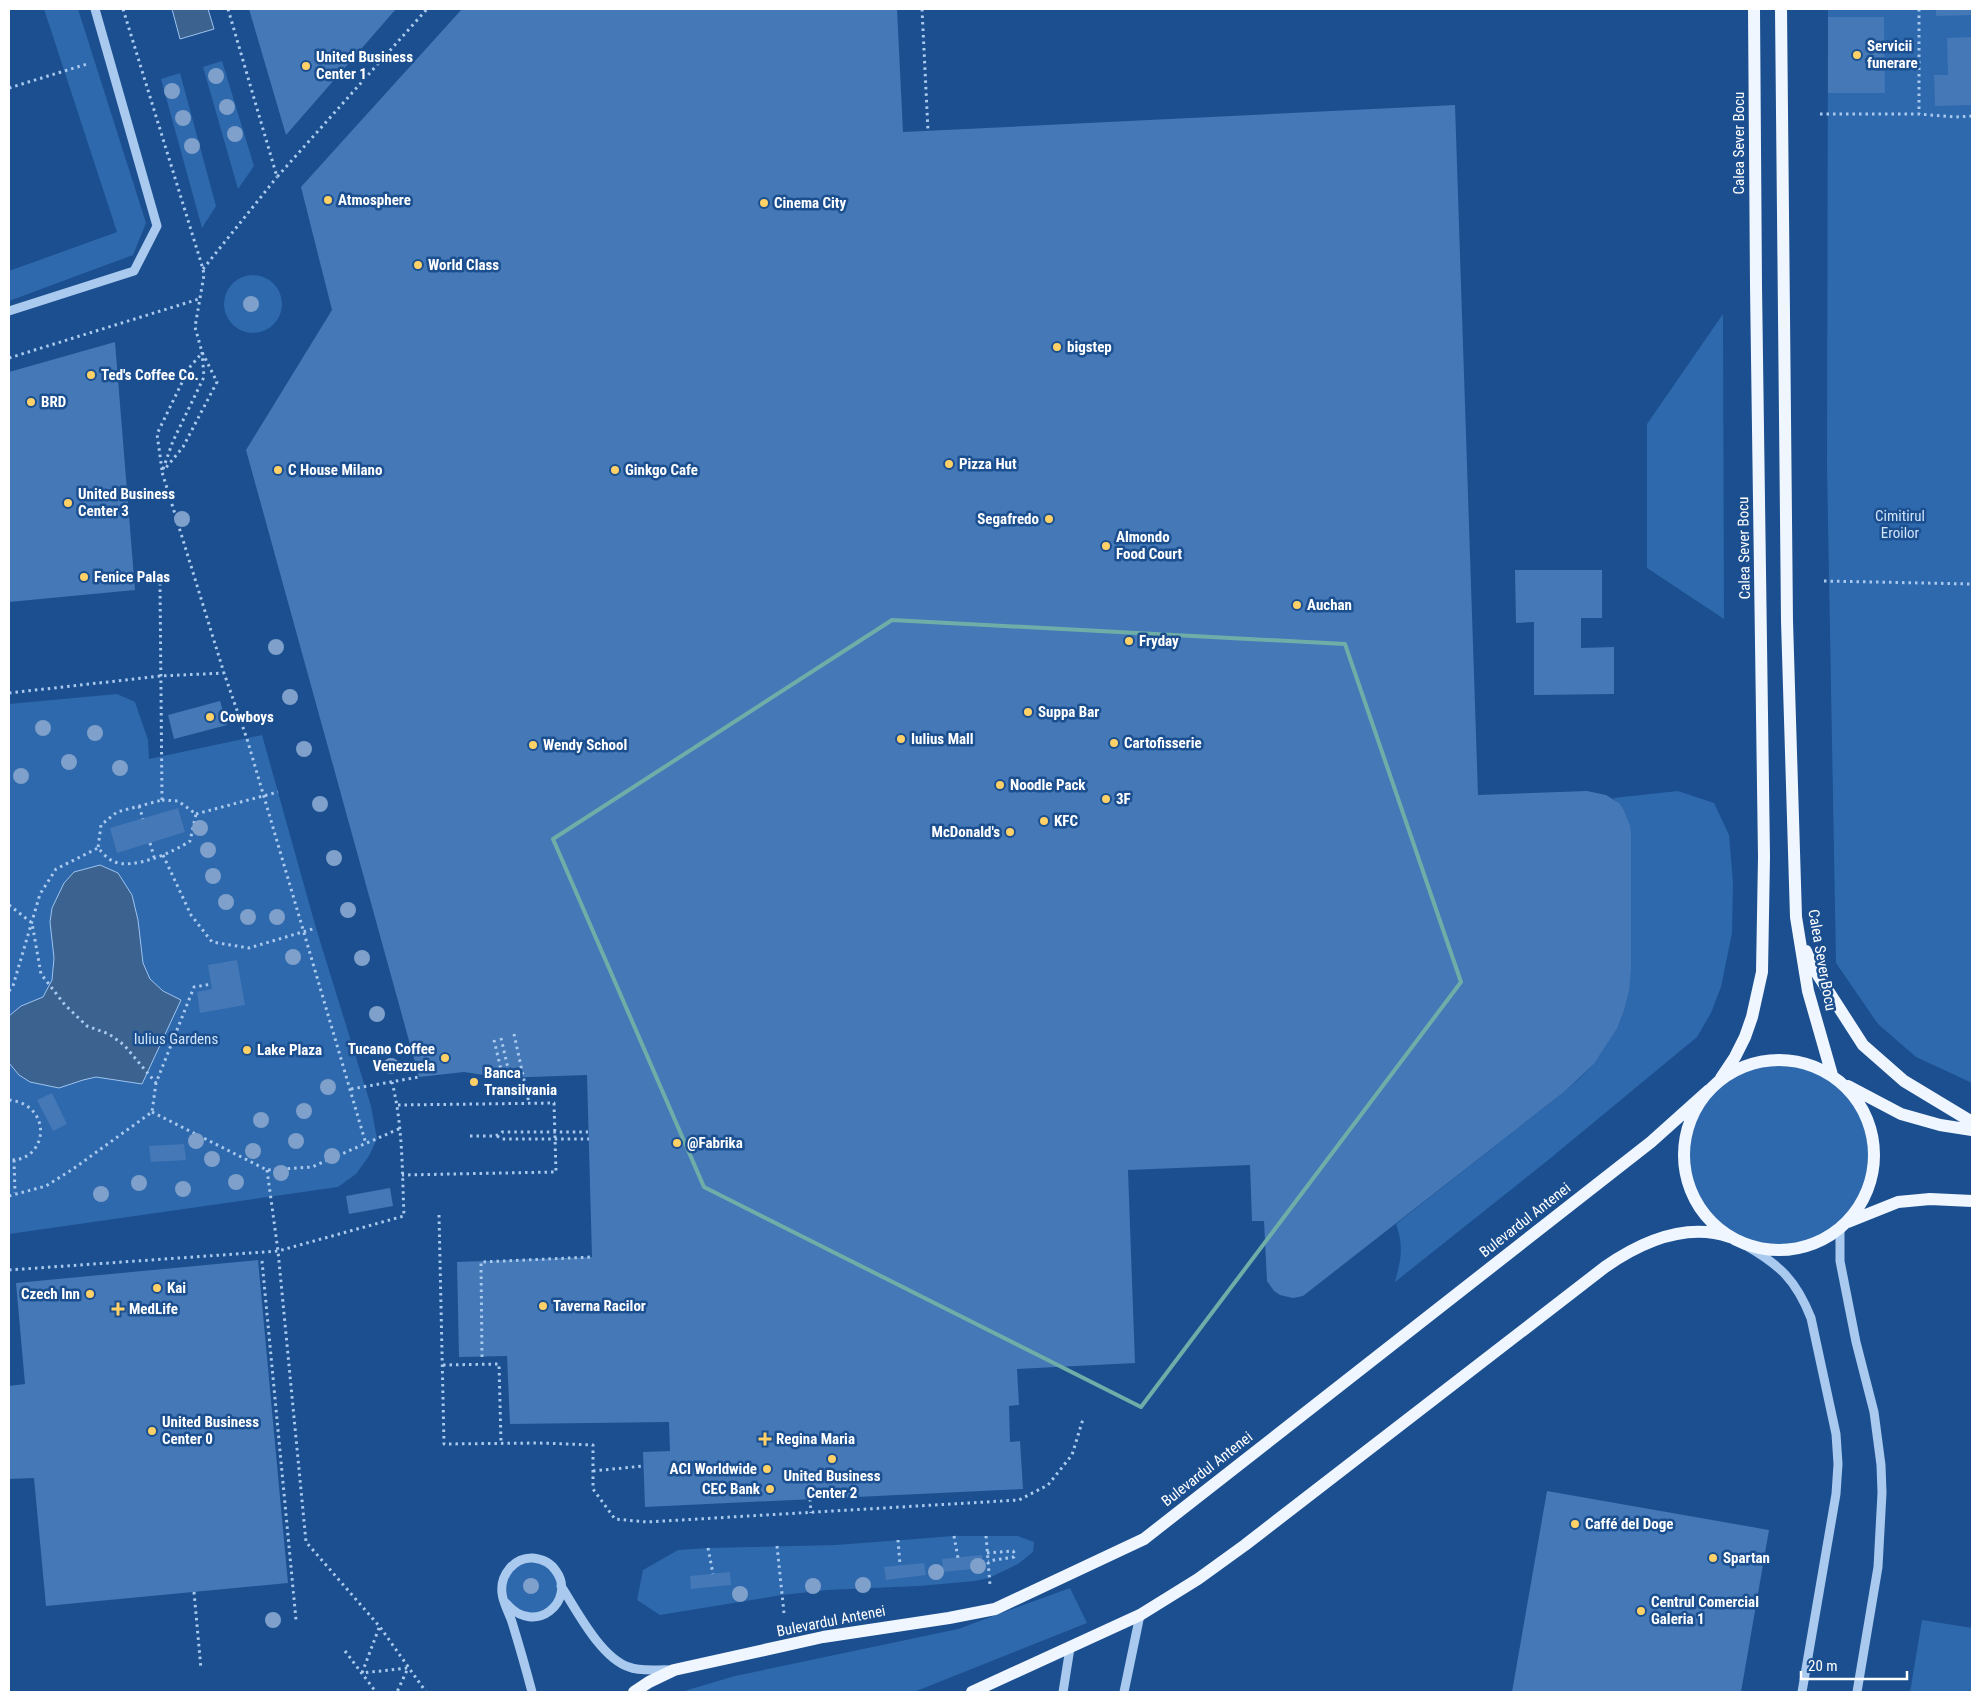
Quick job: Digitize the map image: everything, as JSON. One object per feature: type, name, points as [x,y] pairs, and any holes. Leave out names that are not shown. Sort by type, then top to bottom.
[{"type":"main road","name":"Calea Sever Bocu","points":[[1721,1078],[1735,1057],[1752,1016],[1762,972],[1764,857],[1754,9]]},
{"type":"main road","name":"Calea Sever Bocu","points":[[1781,9],[1787,621],[1796,917],[1813,1013],[1835,1078]]},
{"type":"main road","points":[[1798,935],[1816,972],[1863,1045],[1904,1082],[1972,1122]]},
{"type":"main road","points":[[1972,1130],[1940,1126],[1901,1114],[1805,1063],[1776,1060],[1747,1065],[1721,1078],[1709,1090],[1690,1118],[1683,1152],[1684,1169],[1688,1185],[1704,1215],[1716,1227],[1745,1245],[1773,1251],[1802,1248],[1815,1244],[1843,1226],[1898,1202],[1930,1199],[1972,1201]]},
{"type":"main road","points":[[1835,1078],[1860,1105],[1872,1135],[1874,1150],[1870,1182],[1857,1210],[1843,1226]]},
{"type":"main road","name":"Bulevardul Antenei","points":[[634,1692],[649,1682],[674,1670],[823,1637],[995,1609],[1144,1539],[1651,1142],[1709,1090]]},
{"type":"main road","points":[[972,1692],[1140,1615],[1198,1579],[1629,1250],[1657,1239],[1688,1232],[1716,1233],[1730,1237]]},
{"type":"lane","points":[[9,311],[134,271],[157,226],[95,9]]},
{"type":"lane","points":[[1843,1226],[1840,1261],[1856,1342],[1874,1412],[1882,1474],[1882,1529],[1878,1568],[1857,1692]]},
{"type":"lane","points":[[1745,1245],[1764,1256],[1789,1276],[1805,1303],[1811,1318],[1836,1434],[1838,1464],[1836,1494],[1802,1692]]},
{"type":"lane","points":[[532,1692],[502,1593],[503,1579],[513,1565],[520,1560],[529,1558],[544,1561],[556,1571],[561,1586],[589,1629],[613,1659],[630,1668],[674,1670]]},
{"type":"lane","points":[[506,1604],[512,1611],[521,1616],[541,1617],[556,1605],[560,1596],[561,1586]]},
{"type":"lane","points":[[1124,1692],[1140,1615]]},
{"type":"lane","points":[[1063,1692],[1070,1648]]},
{"type":"path","points":[[228,9],[277,177]]},
{"type":"path","points":[[203,269],[277,177],[427,9]]},
{"type":"path","points":[[922,9],[928,131]]},
{"type":"path","points":[[1919,9],[1920,114]]},
{"type":"path","points":[[9,88],[110,57]]},
{"type":"path","points":[[1820,114],[1972,116]]},
{"type":"path","points":[[9,358],[199,299]]},
{"type":"path","points":[[162,472],[172,441],[204,377],[202,352],[189,368],[157,434],[162,472],[224,673],[247,739],[366,1144]]},
{"type":"path","points":[[162,472],[183,447],[217,382]]},
{"type":"path","points":[[1824,581],[1972,584]]},
{"type":"path","points":[[160,583],[162,800]]},
{"type":"path","points":[[9,693],[161,676],[224,673]]},
{"type":"path","points":[[196,814],[278,792]]},
{"type":"path","points":[[98,848],[102,825],[117,812],[162,800],[178,801],[196,814]]},
{"type":"path","points":[[139,806],[143,819]]},
{"type":"path","points":[[98,848],[112,861],[127,864],[163,855],[177,850],[190,841],[196,814]]},
{"type":"path","points":[[150,843],[154,857]]},
{"type":"path","points":[[9,991],[13,986],[40,894],[56,869],[98,848]]},
{"type":"path","points":[[163,855],[191,916],[212,942],[249,948],[316,928]]},
{"type":"path","points":[[9,905],[32,923],[41,974],[64,1005],[87,1026],[109,1034],[124,1045],[156,1083]]},
{"type":"path","points":[[9,1196],[46,1186],[73,1169],[152,1112],[156,1083],[194,987],[212,984]]},
{"type":"path","points":[[514,1034],[529,1103]]},
{"type":"path","points":[[501,1038],[510,1077]]},
{"type":"path","points":[[494,1040],[503,1078]]},
{"type":"path","points":[[350,1089],[420,1077]]},
{"type":"path","points":[[9,1270],[278,1250],[404,1216],[401,1128],[392,1082]]},
{"type":"path","points":[[9,1100],[27,1104],[38,1118],[41,1127],[40,1137],[31,1152],[23,1158],[9,1160]]},
{"type":"path","points":[[398,1105],[554,1103],[556,1172],[402,1175]]},
{"type":"path","points":[[152,1112],[267,1170],[312,1167],[401,1128]]},
{"type":"path","points":[[496,1136],[502,1132],[588,1132]]},
{"type":"path","points":[[470,1136],[496,1136],[502,1139],[589,1138]]},
{"type":"path","points":[[14,1160],[15,1193]]},
{"type":"path","points":[[267,1170],[278,1250],[306,1542],[380,1627],[426,1692]]},
{"type":"path","points":[[439,1215],[444,1444],[593,1445],[593,1489],[614,1519],[647,1522],[1019,1500],[1048,1485],[1072,1455],[1083,1419]]},
{"type":"path","points":[[482,1357],[482,1262],[592,1257]]},
{"type":"path","points":[[262,1261],[296,1620]]},
{"type":"path","points":[[443,1365],[499,1364],[501,1443]]},
{"type":"path","points":[[593,1471],[643,1466]]},
{"type":"path","points":[[810,1499],[811,1512]]},
{"type":"path","points":[[954,1536],[958,1558]]},
{"type":"path","points":[[986,1536],[989,1578]]},
{"type":"path","points":[[898,1540],[900,1565]]},
{"type":"path","points":[[777,1546],[784,1613]]},
{"type":"path","points":[[708,1548],[712,1574]]},
{"type":"path","points":[[988,1553],[1014,1551],[1015,1554],[1009,1558],[988,1562]]},
{"type":"path","points":[[194,1592],[201,1669]]},
{"type":"path","points":[[362,1672],[380,1627]]},
{"type":"path","points":[[346,1651],[376,1692]]},
{"type":"path","points":[[362,1672],[408,1668]]},
{"type":"path","points":[[397,1692],[408,1668]]},
{"type":"highlighted area","points":[[892,620],[1345,644],[1461,982],[1141,1407],[704,1187],[553,839]]},
{"type":"green space","points":[[44,9],[78,9],[146,223],[133,255],[9,301],[9,271],[117,232]]},
{"type":"green space","name":"Cimitirul Eroilor","points":[[1828,9],[1972,9],[1972,1083],[1916,1057],[1878,1024],[1836,963],[1827,467]]},
{"type":"green space","points":[[222,61],[254,166],[238,189],[203,67]]},
{"type":"green space","points":[[180,73],[216,206],[202,228],[161,79]]},
{"type":"green space","points":[[247,275],[259,275],[274,283],[282,298],[282,310],[274,325],[259,333],[247,333],[232,325],[224,310],[224,298],[232,283]]},
{"type":"green space","points":[[1723,314],[1724,619],[1647,568],[1647,424]]},
{"type":"green space","name":"Iulius Gardens","points":[[117,694],[135,702],[148,740],[149,759],[262,735],[316,928],[371,1106],[377,1139],[369,1156],[356,1174],[338,1187],[9,1234],[9,704]]},
{"type":"green space","points":[[1678,791],[1714,803],[1729,835],[1733,883],[1732,933],[1721,987],[1711,1013],[1697,1037],[1547,1161],[1395,1282],[1401,1253],[1396,1224],[1581,1077],[1594,1064],[1617,1029],[1629,992],[1630,825],[1624,810],[1613,798]]},
{"type":"green space","points":[[1788,1060],[1798,1061],[1824,1071],[1840,1081],[1853,1094],[1867,1118],[1873,1136],[1873,1174],[1867,1192],[1853,1216],[1840,1229],[1816,1243],[1798,1249],[1770,1250],[1760,1249],[1734,1239],[1718,1229],[1705,1216],[1691,1192],[1685,1174],[1684,1146],[1685,1136],[1695,1110],[1705,1094],[1718,1081],[1742,1067],[1760,1061]]},
{"type":"green space","points":[[954,1536],[1018,1536],[1034,1542],[1033,1552],[1018,1564],[989,1578],[975,1581],[919,1586],[827,1590],[782,1595],[660,1615],[637,1600],[643,1570],[678,1550],[836,1545]]},
{"type":"green space","points":[[532,1562],[542,1564],[550,1570],[556,1578],[558,1588],[556,1598],[550,1606],[542,1612],[532,1614],[522,1612],[514,1606],[508,1598],[506,1588],[508,1578],[514,1570],[522,1564]]},
{"type":"green space","points":[[1070,1588],[1087,1623],[914,1692],[681,1692],[735,1676],[958,1629]]},
{"type":"green space","points":[[1922,1620],[1972,1628],[1972,1692],[1910,1692]]},
{"type":"shaded area","points":[[172,9],[208,9],[214,29],[180,39]]},
{"type":"shaded area","points":[[100,865],[118,873],[132,895],[138,920],[143,963],[150,979],[163,991],[181,1000],[142,1084],[96,1077],[59,1088],[30,1082],[19,1075],[9,1063],[9,1016],[21,1006],[43,997],[52,980],[54,958],[50,922],[52,908],[64,883],[74,872]]},
{"type":"building","name":"United Business Center 1","points":[[249,9],[396,9],[286,135]]},
{"type":"building","name":"Iulius Mall","points":[[462,9],[897,9],[903,132],[1455,105],[1478,795],[1587,791],[1606,795],[1619,803],[1624,810],[1631,833],[1631,968],[1629,992],[1624,1011],[1617,1029],[1594,1064],[1564,1092],[1303,1296],[1293,1298],[1280,1295],[1274,1291],[1267,1281],[1264,1221],[1252,1221],[1250,1165],[1128,1170],[1135,1363],[1017,1369],[1019,1405],[1009,1406],[1010,1442],[1020,1441],[1023,1489],[645,1507],[643,1452],[670,1451],[669,1422],[510,1424],[507,1356],[459,1357],[457,1262],[592,1257],[587,1075],[503,1078],[464,1072],[419,1077],[246,450],[332,310],[301,187]]},
{"type":"building","points":[[1936,9],[1972,9],[1972,15],[1936,16]]},
{"type":"building","name":"Servicii funerare","points":[[1828,17],[1884,17],[1885,93],[1828,93]]},
{"type":"building","points":[[1972,37],[1972,105],[1935,106],[1934,75],[1948,75],[1947,38]]},
{"type":"building","name":"United Business Center 3","points":[[115,342],[135,590],[9,602],[9,372]]},
{"type":"building","points":[[1515,570],[1602,570],[1602,618],[1581,618],[1581,648],[1614,647],[1614,694],[1534,695],[1534,622],[1516,623]]},
{"type":"building","points":[[220,701],[227,725],[174,739],[168,715]]},
{"type":"building","points":[[178,808],[185,832],[117,853],[110,828]]},
{"type":"building","points":[[237,960],[245,1005],[200,1013],[197,992],[212,989],[208,965]]},
{"type":"building","points":[[52,1093],[67,1124],[53,1131],[37,1100]]},
{"type":"building","points":[[184,1144],[186,1160],[151,1162],[149,1146]]},
{"type":"building","points":[[390,1188],[393,1206],[349,1214],[346,1196]]},
{"type":"building","name":"United Business Center 0","points":[[258,1260],[288,1583],[46,1606],[34,1478],[9,1479],[9,1386],[25,1384],[16,1283]]},
{"type":"building","name":"Centrul Comercial Galeria 1","points":[[1547,1491],[1769,1530],[1741,1692],[1512,1692]]},
{"type":"building","points":[[982,1555],[983,1568],[943,1572],[942,1559]]},
{"type":"building","points":[[924,1563],[926,1575],[886,1580],[884,1567]]},
{"type":"building","points":[[730,1572],[731,1585],[691,1589],[690,1576]]},
{"type":"place","name":"Servicii funerare","points":[[1857,55]]},
{"type":"place","name":"United Business Center 1","points":[[306,66]]},
{"type":"place","name":"Atmosphere","points":[[328,200]]},
{"type":"place","name":"Cinema City","points":[[764,203]]},
{"type":"place","name":"World Class","points":[[418,265]]},
{"type":"place","name":"bigstep","points":[[1057,347]]},
{"type":"place","name":"Ted's Coffee Co.","points":[[91,375]]},
{"type":"place","name":"BRD","points":[[31,402]]},
{"type":"place","name":"Pizza Hut","points":[[949,464]]},
{"type":"place","name":"C House Milano","points":[[278,470]]},
{"type":"place","name":"Ginkgo Cafe","points":[[615,470]]},
{"type":"place","name":"United Business Center 3","points":[[68,503]]},
{"type":"place","name":"Segafredo","points":[[1049,519]]},
{"type":"place","name":"Almondo Food Court","points":[[1106,546]]},
{"type":"place","name":"Fenice Palas","points":[[84,577]]},
{"type":"place","name":"Auchan","points":[[1297,605]]},
{"type":"place","name":"Fryday","points":[[1129,641]]},
{"type":"place","name":"Suppa Bar","points":[[1028,712]]},
{"type":"place","name":"Cowboys","points":[[210,717]]},
{"type":"place","name":"Iulius Mall","points":[[901,739]]},
{"type":"place","name":"Cartofisserie","points":[[1114,743]]},
{"type":"place","name":"Wendy School","points":[[533,745]]},
{"type":"place","name":"Noodle Pack","points":[[1000,785]]},
{"type":"place","name":"3F","points":[[1106,799]]},
{"type":"place","name":"KFC","points":[[1044,821]]},
{"type":"place","name":"McDonald's","points":[[1010,832]]},
{"type":"place","name":"Lake Plaza","points":[[247,1050]]},
{"type":"place","name":"Tucano Coffee Venezuela","points":[[445,1058]]},
{"type":"place","name":"Banca Transilvania","points":[[474,1082]]},
{"type":"place","name":"@Fabrika","points":[[677,1143]]},
{"type":"place","name":"Kai","points":[[157,1288]]},
{"type":"place","name":"Czech Inn","points":[[90,1294]]},
{"type":"place","name":"Taverna Racilor","points":[[543,1306]]},
{"type":"place","name":"MedLife","points":[[118,1309]]},
{"type":"place","name":"United Business Center 0","points":[[152,1431]]},
{"type":"place","name":"Regina Maria","points":[[765,1439]]},
{"type":"place","name":"United Business Center 2","points":[[832,1459]]},
{"type":"place","name":"ACI Worldwide","points":[[767,1469]]},
{"type":"place","name":"CEC Bank","points":[[770,1489]]},
{"type":"place","name":"Caffé del Doge","points":[[1575,1524]]},
{"type":"place","name":"Spartan","points":[[1713,1558]]},
{"type":"place","name":"Centrul Comercial Galeria 1","points":[[1641,1611]]}]
